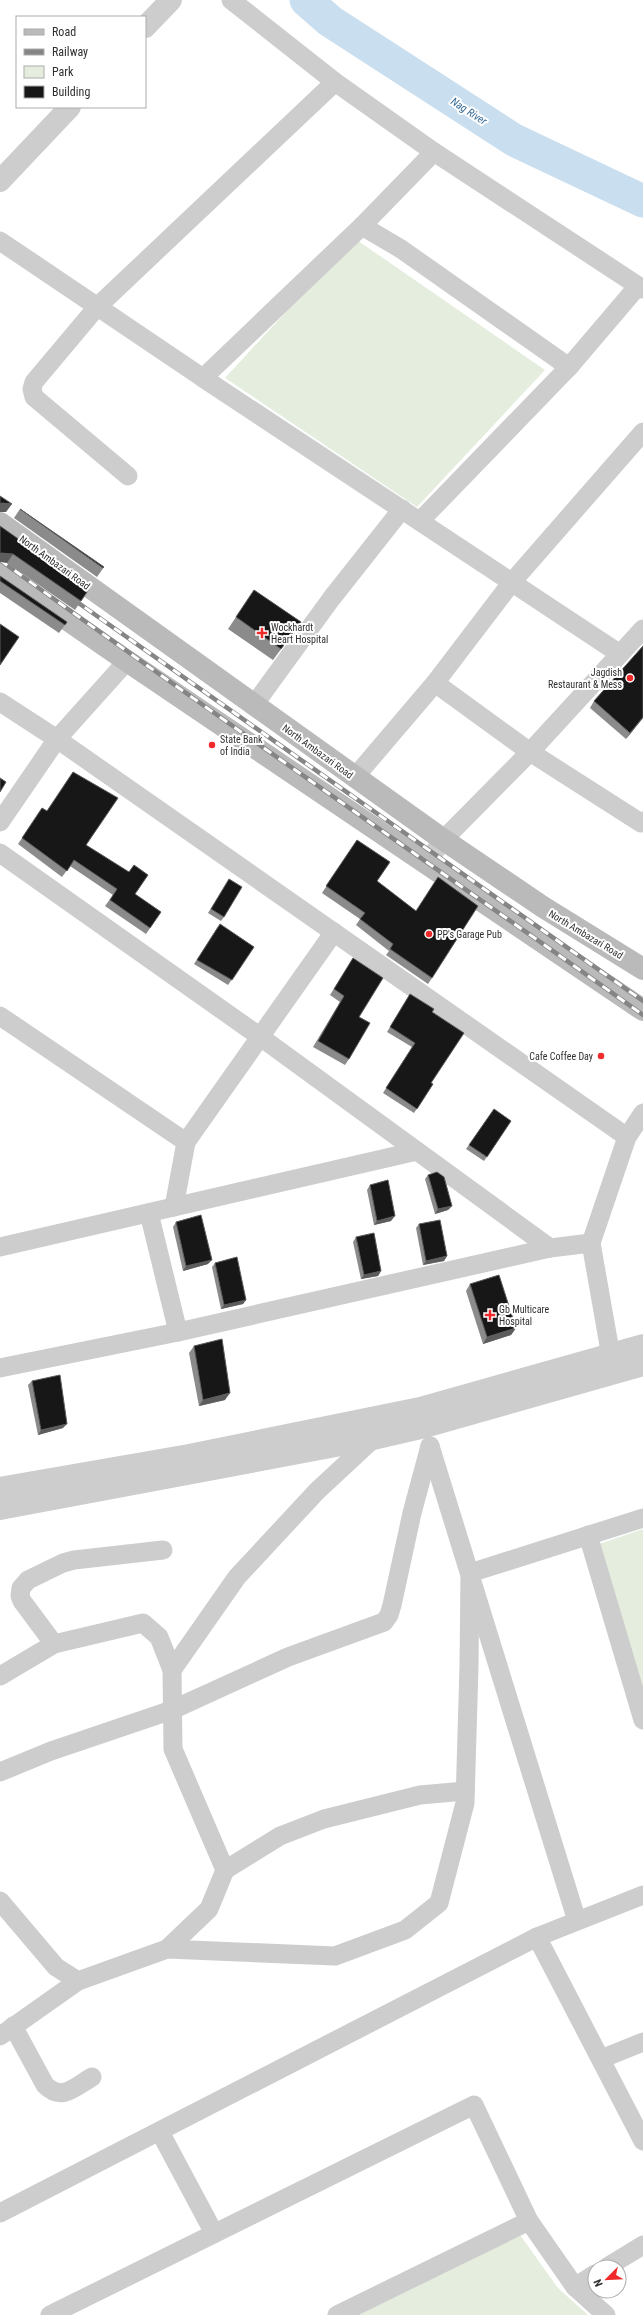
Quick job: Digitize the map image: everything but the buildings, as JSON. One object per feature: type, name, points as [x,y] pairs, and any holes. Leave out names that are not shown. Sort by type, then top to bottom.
[{"type":"main road","name":"North Ambazari Road","points":[[0,523],[444,840],[542,907],[643,968]]},
{"type":"main road","points":[[0,573],[127,661],[643,1010]]},
{"type":"street","points":[[146,26],[171,0]]},
{"type":"street","points":[[231,0],[335,82],[434,152],[640,287],[569,367],[420,521]]},
{"type":"street","points":[[128,476],[34,397],[32,389],[34,382],[97,307],[335,82]]},
{"type":"street","points":[[0,181],[69,108]]},
{"type":"street","points":[[203,378],[362,226],[434,152]]},
{"type":"street","points":[[362,226],[401,249],[569,367]]},
{"type":"street","points":[[0,241],[203,378],[620,654]]},
{"type":"street","points":[[355,777],[434,683],[512,582],[643,432]]},
{"type":"street","points":[[254,705],[331,600],[402,509]]},
{"type":"street","points":[[426,863],[444,840],[530,752],[643,629]]},
{"type":"street","points":[[0,822],[58,739],[127,661]]},
{"type":"street","points":[[434,683],[530,752],[641,823],[643,821]]},
{"type":"street","points":[[0,702],[58,739],[627,1137]]},
{"type":"street","points":[[0,853],[259,1036],[550,1248]]},
{"type":"street","points":[[174,1207],[186,1142],[259,1036],[334,932]]},
{"type":"street","points":[[0,1016],[186,1142]]},
{"type":"street","points":[[612,1364],[591,1243],[627,1137],[643,1113]]},
{"type":"street","points":[[0,1247],[417,1151]]},
{"type":"street","points":[[149,1213],[178,1332]]},
{"type":"street","points":[[0,1368],[178,1332],[550,1248],[591,1243]]},
{"type":"street","points":[[0,1510],[373,1439],[425,1427],[612,1364],[643,1345]]},
{"type":"street","points":[[612,1364],[643,1365]]},
{"type":"street","points":[[0,1488],[189,1455],[425,1427]]},
{"type":"street","points":[[425,1427],[577,1921]]},
{"type":"street","points":[[0,1772],[51,1751],[172,1710],[288,1656],[384,1622],[389,1616],[392,1605],[412,1513],[425,1427]]},
{"type":"street","points":[[172,1670],[237,1577],[317,1491],[373,1439]]},
{"type":"street","points":[[470,1573],[643,1518]]},
{"type":"street","points":[[588,1535],[643,1720]]},
{"type":"street","points":[[54,1644],[22,1602],[20,1596],[21,1588],[28,1580],[74,1560],[163,1550]]},
{"type":"street","points":[[92,2078],[65,2093],[59,2094],[52,2092],[44,2085],[7,2031],[78,1981],[166,1949],[335,1956],[405,1930],[439,1903],[465,1803],[470,1573]]},
{"type":"street","points":[[0,1676],[54,1644],[143,1623],[159,1637],[172,1670],[173,1749],[225,1870]]},
{"type":"street","points":[[166,1949],[209,1909],[225,1870],[280,1836],[324,1819],[420,1795],[465,1791]]},
{"type":"street","points":[[0,2213],[537,1937],[643,1895]]},
{"type":"street","points":[[0,1901],[56,1967],[78,1981]]},
{"type":"street","points":[[537,1937],[643,2141]]},
{"type":"street","points":[[601,2059],[643,2042]]},
{"type":"street","points":[[50,2315],[84,2307],[214,2233],[474,2105],[529,2220],[575,2287],[606,2315]]},
{"type":"street","points":[[160,2132],[214,2233]]},
{"type":"street","points":[[337,2315],[529,2220]]},
{"type":"street","points":[[620,2259],[643,2245]]},
{"type":"street","points":[[575,2287],[587,2279]]},
{"type":"green space","points":[[354,238],[545,370],[417,507],[225,378]]},
{"type":"green space","points":[[643,1529],[643,1700],[599,1544]]},
{"type":"green space","points":[[518,2232],[558,2288],[588,2315],[356,2315]]},
{"type":"waterway","name":"Nag River","points":[[306,0],[330,21],[514,140],[643,201]]},
{"type":"railway","points":[[0,560],[160,675],[643,1015]]},
{"type":"railway","points":[[70,597],[643,1001]]},
{"type":"place","name":"Wockhardt Heart Hospital","points":[[262,633]]},
{"type":"place","name":"Jagdish Restaurant & Mess","points":[[630,678]]},
{"type":"place","name":"State Bank of India","points":[[212,745]]},
{"type":"place","name":"PP's Garage Pub","points":[[429,934]]},
{"type":"place","name":"Cafe Coffee Day","points":[[601,1056]]},
{"type":"place","name":"Gb Multicare Hospital","points":[[490,1315]]}]
